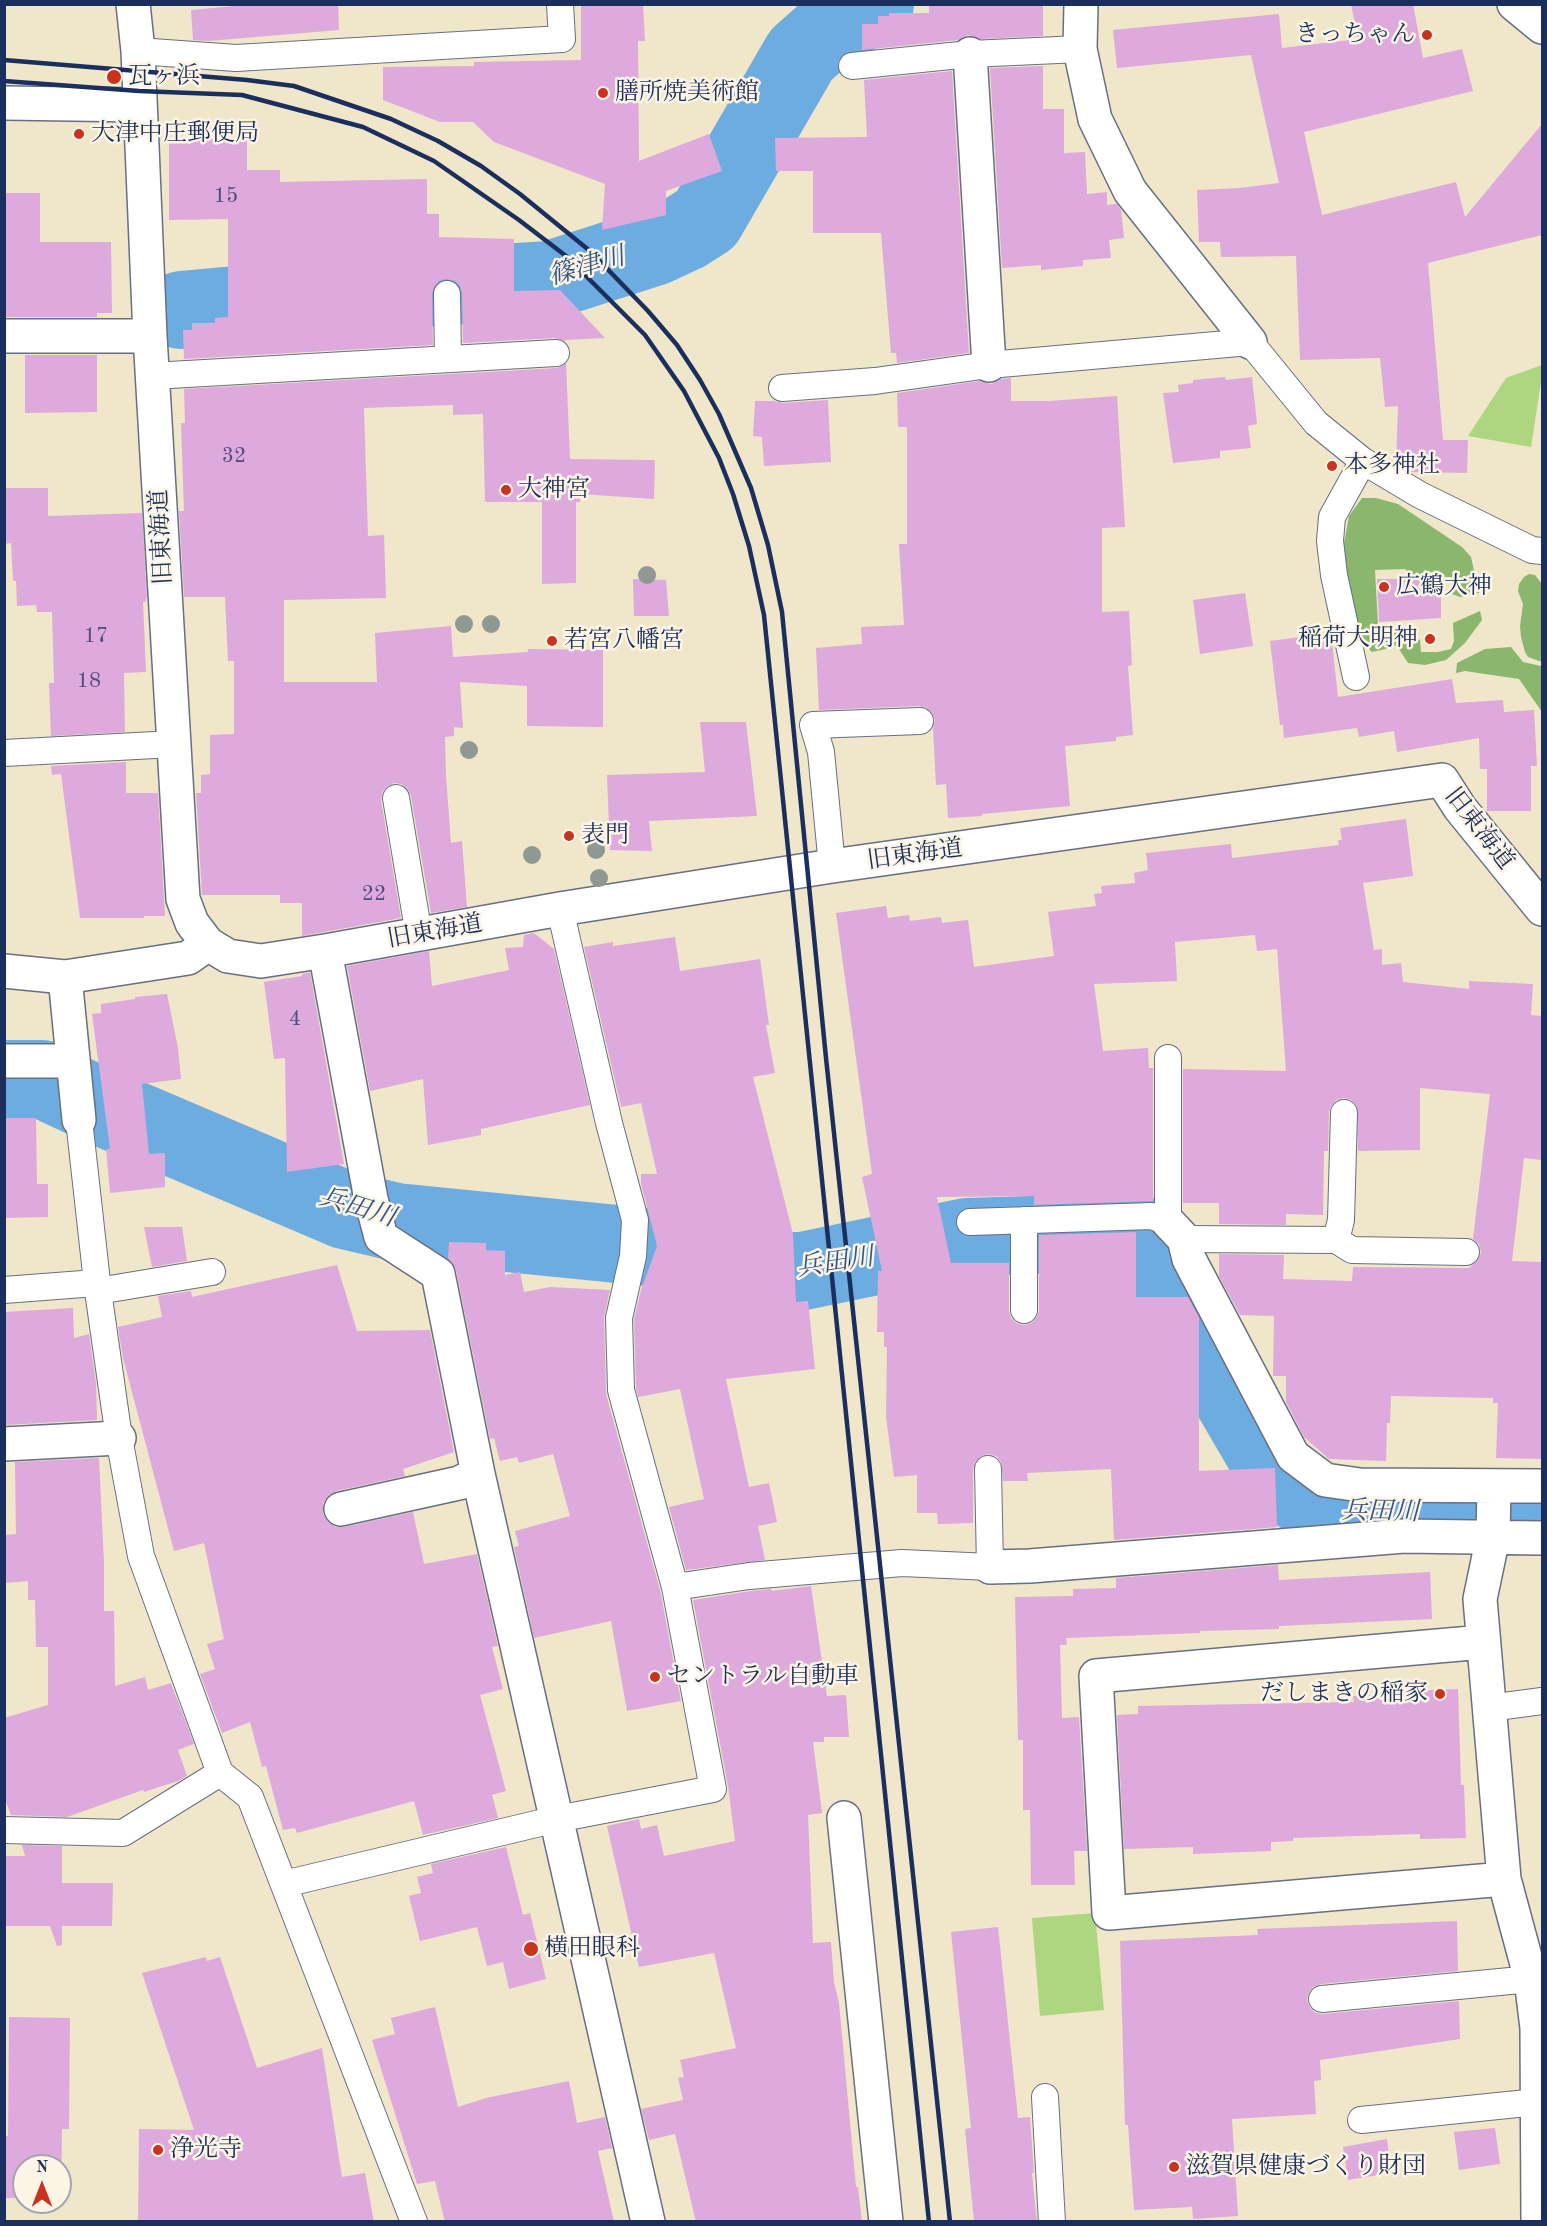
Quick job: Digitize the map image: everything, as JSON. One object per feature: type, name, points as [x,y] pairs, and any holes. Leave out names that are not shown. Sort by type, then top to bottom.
[{"type":"street","name":"旧東海道","points":[[133,4],[138,51],[152,376],[183,899],[192,923],[208,944],[228,956],[261,961],[560,909],[832,866],[1442,780],[1460,808],[1542,909]]},
{"type":"street","points":[[1081,4],[1080,49],[1095,119],[1130,191],[1250,342]]},
{"type":"street","points":[[1514,4],[1542,27]]},
{"type":"street","points":[[970,54],[989,365]]},
{"type":"street","points":[[4,103],[140,105]]},
{"type":"street","points":[[4,336],[150,336]]},
{"type":"street","points":[[4,971],[65,977],[188,958],[208,944]]},
{"type":"street","points":[[325,951],[371,1199],[381,1238],[438,1274],[478,1474],[648,2222]]},
{"type":"street","points":[[65,977],[79,1120]]},
{"type":"street","points":[[4,1061],[74,1070]]},
{"type":"street","points":[[1176,1230],[1188,1259],[1293,1456],[1325,1480],[1493,1512],[1542,1538]]},
{"type":"street","points":[[4,1444],[119,1438]]},
{"type":"street","points":[[341,1509],[459,1483],[478,1474]]},
{"type":"street","points":[[990,1567],[1030,1566],[1404,1536],[1493,1512],[1542,1486]]},
{"type":"street","points":[[1493,1512],[1480,1599],[1504,1879],[1531,1978],[1537,2028],[1538,2222]]},
{"type":"street","points":[[1484,1642],[1096,1676],[1109,1913],[1504,1879]]},
{"type":"street","points":[[843,1818],[886,2222]]},
{"type":"lane","points":[[138,51],[236,58],[562,39],[560,4]]},
{"type":"lane","points":[[852,66],[970,54],[1080,49]]},
{"type":"lane","points":[[447,294],[448,359]]},
{"type":"lane","points":[[782,388],[875,381],[989,365],[1250,342],[1316,423],[1363,461],[1420,495],[1532,550],[1542,551]]},
{"type":"lane","points":[[152,376],[556,353]]},
{"type":"lane","points":[[1356,677],[1330,541],[1332,517],[1363,461]]},
{"type":"lane","points":[[832,866],[820,752],[813,724],[920,721]]},
{"type":"lane","points":[[4,753],[174,744]]},
{"type":"lane","points":[[396,798],[419,935]]},
{"type":"lane","points":[[284,1884],[557,1819],[713,1789],[675,1587],[621,1390],[619,1318],[633,1256],[634,1220],[609,1123],[560,909]]},
{"type":"lane","points":[[1168,1058],[1176,1230]]},
{"type":"lane","points":[[1336,1240],[1341,1220],[1344,1113]]},
{"type":"lane","points":[[79,1120],[97,1287],[119,1438],[141,1557],[220,1773],[250,1797],[414,2222]]},
{"type":"lane","points":[[970,1222],[1024,1230],[1152,1216],[1176,1230],[1336,1240],[1352,1250],[1466,1252]]},
{"type":"lane","points":[[1024,1230],[1024,1310]]},
{"type":"lane","points":[[4,1290],[97,1287],[212,1272]]},
{"type":"lane","points":[[675,1587],[749,1576],[902,1563],[990,1567],[988,1469]]},
{"type":"lane","points":[[1489,1708],[1542,1701]]},
{"type":"lane","points":[[4,1830],[123,1833],[220,1773]]},
{"type":"lane","points":[[1322,1999],[1531,1978]]},
{"type":"lane","points":[[1045,2097],[1052,2222]]},
{"type":"lane","points":[[1361,2120],[1537,2102]]},
{"type":"green space","points":[[1542,365],[1531,447],[1468,436],[1506,378]]},
{"type":"green space","points":[[1362,498],[1376,498],[1398,504],[1462,547],[1471,557],[1479,593],[1460,597],[1452,594],[1451,577],[1425,577],[1426,605],[1412,620],[1409,619],[1406,569],[1375,570],[1378,625],[1420,640],[1421,652],[1451,649],[1454,641],[1453,623],[1480,611],[1482,620],[1465,643],[1446,660],[1425,665],[1408,663],[1397,646],[1388,644],[1386,649],[1372,652],[1360,640],[1345,578],[1343,549],[1349,516]]},
{"type":"green space","points":[[1529,574],[1535,575],[1542,584],[1542,662],[1528,657],[1521,637],[1523,604],[1518,591],[1519,584]]},
{"type":"green space","points":[[1511,647],[1523,662],[1541,666],[1542,662],[1542,712],[1519,679],[1465,671],[1456,673],[1457,663],[1485,649]]},
{"type":"green space","points":[[1095,1913],[1104,2010],[1040,2016],[1032,1918]]},
{"type":"building","points":[[256,4],[338,4],[339,30],[208,41],[193,40],[191,10]]},
{"type":"building","points":[[581,4],[643,4],[645,41],[638,41],[639,161],[709,134],[722,171],[666,191],[666,215],[602,230],[605,184],[494,142],[473,122],[440,122],[383,100],[383,67],[474,66],[474,62],[581,60]]},
{"type":"building","points":[[929,4],[1043,4],[1043,36],[980,39],[968,35],[958,40],[862,50],[862,24],[878,24],[878,16],[889,16],[889,13],[929,13]]},
{"type":"building","points":[[1351,4],[1413,4],[1423,58],[1462,49],[1473,91],[1304,132],[1322,215],[1456,182],[1465,217],[1542,124],[1542,235],[1428,263],[1443,440],[1468,440],[1467,473],[1410,472],[1396,463],[1398,406],[1385,407],[1380,358],[1300,360],[1296,256],[1221,257],[1220,242],[1199,242],[1197,190],[1279,183],[1251,55],[1117,68],[1113,30],[1279,14],[1282,48],[1358,39]]},
{"type":"building","points":[[1043,66],[1043,109],[1064,109],[1064,153],[1085,152],[1087,194],[1107,192],[1107,205],[1117,204],[1121,210],[1124,238],[1109,240],[1111,258],[1083,260],[1083,266],[1041,270],[1041,265],[1002,268],[990,68]]},
{"type":"building","points":[[952,71],[969,353],[897,363],[896,353],[891,353],[881,233],[813,233],[813,171],[776,171],[775,138],[867,137],[864,80]]},
{"type":"building","points":[[169,139],[247,139],[247,170],[280,170],[280,182],[427,179],[427,214],[439,214],[439,237],[514,239],[514,291],[560,290],[605,338],[565,340],[565,342],[555,338],[463,343],[462,293],[455,281],[446,279],[439,281],[432,294],[433,345],[184,359],[183,330],[192,330],[192,323],[215,323],[215,318],[228,317],[228,219],[169,220]]},
{"type":"building","points":[[4,193],[40,193],[40,242],[111,242],[112,313],[97,313],[97,317],[4,317]]},
{"type":"building","points":[[25,355],[97,355],[97,412],[25,413]]},
{"type":"building","points":[[566,363],[570,459],[655,460],[654,499],[580,494],[580,502],[576,502],[576,583],[542,584],[542,502],[485,502],[483,414],[453,415],[453,405],[364,408],[368,536],[384,535],[386,598],[284,600],[284,682],[377,682],[375,633],[451,626],[453,657],[528,652],[528,649],[603,650],[603,727],[527,726],[527,686],[460,682],[463,728],[454,727],[454,736],[445,737],[446,776],[451,843],[462,841],[467,907],[431,913],[411,796],[407,788],[394,783],[386,787],[381,800],[401,918],[302,936],[302,903],[280,903],[280,895],[202,895],[196,793],[201,793],[201,775],[210,774],[210,735],[234,734],[234,661],[228,661],[225,597],[184,597],[179,511],[184,511],[181,423],[185,423],[184,389],[557,368]]},
{"type":"building","points":[[1225,377],[1226,380],[1252,377],[1257,424],[1248,426],[1251,448],[1220,451],[1220,458],[1173,463],[1163,393],[1179,392],[1178,385],[1193,383],[1193,380]]},
{"type":"building","points":[[1011,378],[1011,401],[1050,401],[1117,396],[1125,527],[1102,528],[1102,612],[1129,611],[1132,665],[1128,666],[1133,735],[1116,737],[1116,741],[1065,746],[1070,806],[948,818],[946,784],[936,785],[933,728],[935,720],[932,713],[919,706],[819,710],[816,648],[862,644],[861,627],[904,625],[899,544],[907,544],[907,427],[898,427],[897,393],[980,381],[991,384],[1001,379]]},
{"type":"building","points":[[828,400],[831,462],[764,466],[762,437],[753,436],[755,401],[783,403]]},
{"type":"building","points":[[4,488],[48,488],[48,516],[142,513],[147,597],[143,602],[146,672],[124,673],[125,732],[51,736],[49,683],[54,683],[52,612],[37,612],[36,605],[17,606],[11,543],[4,544]]},
{"type":"building","points":[[633,579],[666,580],[669,616],[634,616]]},
{"type":"building","points":[[1377,579],[1441,579],[1441,618],[1379,622]]},
{"type":"building","points":[[1245,593],[1253,646],[1200,654],[1193,600]]},
{"type":"building","points":[[1331,633],[1338,697],[1452,679],[1456,703],[1503,700],[1504,712],[1534,710],[1537,766],[1531,766],[1531,811],[1487,811],[1487,769],[1480,769],[1479,738],[1397,752],[1394,731],[1359,737],[1357,728],[1284,738],[1283,725],[1280,725],[1270,641]]},
{"type":"building","points":[[700,722],[746,722],[757,816],[649,821],[652,851],[610,850],[607,775],[705,772]]},
{"type":"building","points":[[126,762],[126,793],[158,793],[165,916],[80,918],[61,774],[52,775],[51,766]]},
{"type":"building","points":[[1406,819],[1413,876],[1363,883],[1374,950],[1382,949],[1382,965],[1401,963],[1403,982],[1469,989],[1469,981],[1533,984],[1531,1015],[1542,1016],[1542,1160],[1524,1158],[1512,1261],[1542,1262],[1542,1459],[1496,1458],[1498,1403],[1493,1403],[1493,1398],[1391,1396],[1390,1423],[1387,1423],[1386,1461],[1329,1459],[1304,1437],[1286,1402],[1286,1376],[1273,1376],[1274,1316],[1240,1315],[1219,1276],[1219,1254],[1284,1255],[1283,1279],[1352,1281],[1353,1267],[1469,1268],[1478,1260],[1481,1253],[1479,1244],[1473,1239],[1490,1094],[1420,1088],[1420,1150],[1358,1151],[1357,1106],[1351,1100],[1344,1098],[1336,1100],[1329,1112],[1328,1151],[1324,1151],[1323,1215],[1286,1214],[1286,1225],[1219,1224],[1219,1203],[1183,1203],[1183,1069],[1286,1071],[1277,949],[1257,951],[1255,935],[1175,942],[1177,981],[1094,984],[1103,1051],[1148,1048],[1149,1068],[1153,1068],[1153,1201],[1034,1205],[1034,1196],[937,1197],[951,1263],[1009,1263],[1009,1311],[1016,1323],[1023,1325],[1032,1323],[1039,1311],[1039,1235],[1136,1232],[1136,1297],[1188,1297],[1199,1317],[1199,1471],[1275,1468],[1277,1527],[1114,1540],[1111,1469],[1027,1473],[1028,1481],[1003,1481],[1001,1462],[996,1456],[988,1454],[975,1462],[973,1469],[973,1523],[938,1524],[937,1513],[917,1513],[917,1475],[894,1477],[886,1417],[887,1347],[884,1347],[884,1332],[877,1332],[878,1271],[882,1271],[862,1177],[872,1174],[836,913],[886,906],[888,918],[909,915],[910,921],[941,917],[942,923],[968,920],[974,967],[1054,956],[1048,912],[1096,906],[1094,894],[1102,893],[1101,886],[1135,883],[1134,873],[1148,870],[1146,853],[1231,844],[1232,858],[1339,845],[1338,840],[1342,840],[1340,828]]},
{"type":"building","points":[[534,933],[554,949],[590,1105],[481,1129],[481,1135],[428,1145],[423,1079],[370,1091],[347,966],[429,951],[432,986],[509,970],[505,948],[523,947],[524,935]]},
{"type":"building","points":[[675,937],[680,971],[760,959],[769,1025],[766,1025],[775,1073],[753,1077],[793,1234],[796,1302],[808,1301],[815,1369],[726,1379],[749,1487],[769,1483],[777,1522],[758,1526],[765,1560],[686,1570],[669,1507],[704,1499],[680,1389],[638,1397],[636,1388],[634,1319],[641,1290],[657,1246],[641,1184],[641,1174],[657,1174],[641,1103],[621,1107],[584,947],[613,942],[613,946]]},
{"type":"building","points":[[310,972],[344,1164],[287,1172],[285,1058],[274,1059],[264,982],[302,976]]},
{"type":"building","points":[[167,994],[178,1048],[181,1079],[142,1084],[149,1154],[165,1153],[165,1187],[110,1193],[106,1149],[110,1149],[92,1014],[101,1013],[101,1004],[135,999],[135,997]]},
{"type":"building","points":[[4,1118],[36,1118],[37,1184],[48,1184],[48,1217],[4,1218]]},
{"type":"building","points":[[144,1227],[182,1227],[187,1261],[152,1267]]},
{"type":"building","points":[[449,1242],[486,1243],[486,1250],[505,1251],[505,1275],[520,1272],[524,1292],[550,1287],[610,1290],[604,1318],[606,1394],[660,1590],[681,1701],[627,1711],[611,1621],[534,1638],[514,1547],[519,1546],[515,1531],[570,1516],[553,1454],[519,1463],[517,1457],[500,1461],[494,1438],[490,1439],[456,1270],[448,1258]]},
{"type":"building","points":[[337,1265],[357,1331],[430,1330],[454,1452],[403,1469],[405,1476],[336,1491],[323,1503],[323,1514],[328,1522],[336,1527],[344,1527],[413,1512],[424,1564],[477,1554],[498,1646],[492,1647],[503,1689],[480,1695],[506,1791],[492,1795],[498,1818],[423,1835],[414,1801],[297,1833],[295,1828],[283,1830],[266,1766],[262,1767],[250,1722],[222,1733],[200,1674],[215,1669],[207,1644],[224,1639],[204,1543],[174,1551],[123,1358],[118,1327],[162,1317],[158,1296],[191,1291],[192,1297]]},
{"type":"building","points":[[73,1308],[74,1338],[89,1334],[96,1383],[97,1420],[4,1425],[4,1312]]},
{"type":"building","points":[[99,1458],[104,1611],[114,1611],[115,1686],[145,1677],[148,1690],[171,1683],[194,1744],[178,1750],[187,1776],[178,1781],[144,1792],[143,1790],[67,1817],[11,1815],[4,1797],[4,1718],[48,1705],[48,1647],[36,1647],[35,1600],[28,1600],[28,1581],[4,1583],[4,1535],[16,1534],[15,1462]]},
{"type":"building","points":[[1278,1565],[1279,1580],[1430,1572],[1432,1619],[1279,1626],[1279,1629],[1066,1638],[1067,1645],[1060,1645],[1062,1718],[1079,1717],[1087,1851],[1074,1851],[1075,1885],[1031,1885],[1030,1810],[1023,1810],[1023,1740],[1018,1740],[1015,1597],[1073,1596],[1073,1589],[1116,1588],[1116,1578]]},
{"type":"building","points":[[811,1586],[827,1696],[846,1695],[849,1737],[824,1737],[824,1742],[813,1742],[822,1813],[808,1815],[813,1943],[831,1942],[856,2187],[858,2187],[862,2222],[696,2222],[675,2134],[649,2140],[641,2109],[683,2100],[678,2078],[684,2077],[680,2060],[736,2048],[714,1953],[639,1967],[607,1826],[639,1819],[641,1829],[657,1825],[664,1856],[735,1841],[728,1786],[693,1600],[751,1591]]},
{"type":"building","points":[[1458,1689],[1461,1785],[1464,1785],[1466,1838],[1420,1839],[1420,1834],[1293,1838],[1293,1841],[1271,1842],[1271,1851],[1193,1854],[1193,1847],[1124,1849],[1117,1715],[1138,1714],[1138,1706],[1354,1702],[1353,1696]]},
{"type":"building","points":[[22,1845],[62,1846],[62,1883],[113,1883],[112,1926],[62,1926],[62,1945],[57,1946],[50,1926],[4,1926],[4,1856],[25,1856]]},
{"type":"building","points":[[506,1847],[523,1915],[530,1913],[546,1979],[509,1989],[503,1962],[487,1966],[477,1927],[420,1941],[409,1896],[421,1893],[417,1877],[433,1873],[431,1864]]},
{"type":"building","points":[[1457,1921],[1458,1971],[1321,1984],[1313,1987],[1307,2000],[1310,2008],[1316,2013],[1323,2014],[1459,2001],[1460,2039],[1320,2060],[1321,2080],[1314,2081],[1316,2114],[1232,2119],[1238,2216],[1193,2219],[1192,2207],[1134,2210],[1128,2125],[1125,2125],[1120,1941],[1258,1935],[1257,1929]]},
{"type":"building","points":[[998,1927],[1018,2118],[1030,2117],[1037,2222],[974,2222],[965,2129],[971,2128],[951,1932]]},
{"type":"building","points":[[206,1957],[207,1961],[220,1957],[257,2068],[322,2048],[342,2177],[365,2173],[374,2222],[138,2222],[139,2129],[194,2130],[142,1973]]},
{"type":"building","points":[[435,2007],[458,2107],[486,2098],[569,2081],[577,2123],[605,2117],[612,2148],[598,2151],[614,2222],[445,2222],[435,2181],[417,2184],[372,2040],[395,2034],[391,2018]]},
{"type":"building","points":[[9,2017],[70,2018],[69,2129],[62,2129],[62,2154],[12,2154],[12,2198],[4,2198],[4,2136],[8,2136]]},
{"type":"building","points":[[1495,2128],[1500,2164],[1459,2170],[1454,2132]]},
{"type":"building","points":[[1387,2139],[1391,2173],[1348,2180],[1343,2147]]},
{"type":"waterway","name":"篠津川","points":[[181,310],[421,288],[550,280],[656,246],[684,233],[706,219],[801,55],[829,30],[875,4]]},
{"type":"waterway","name":"兵田川","points":[[4,1079],[42,1079],[345,1210],[396,1222],[657,1248],[739,1271],[803,1271],[967,1237],[1131,1232],[1151,1239],[1211,1361],[1270,1462],[1295,1490],[1325,1511],[1542,1514]]},
{"type":"railway","points":[[4,60],[294,86],[391,119],[438,141],[481,166],[520,194],[590,251],[648,311],[677,345],[719,414],[751,488],[768,545],[782,612],[826,1058],[950,2222]]},
{"type":"railway","points":[[4,81],[139,91],[242,95],[363,127],[434,161],[566,256],[645,335],[684,391],[719,458],[749,546],[764,615],[929,2222]]},
{"type":"place","name":"きっちゃん","points":[[1427,35]]},
{"type":"place","name":"瓦ヶ浜","points":[[114,77]]},
{"type":"place","name":"膳所焼美術館","points":[[603,93]]},
{"type":"place","name":"大津中庄郵便局","points":[[79,134]]},
{"type":"place","name":"本多神社","points":[[1332,466]]},
{"type":"place","name":"大神宮","points":[[506,490]]},
{"type":"place","name":"広鶴大神","points":[[1384,587]]},
{"type":"place","name":"稲荷大明神","points":[[1430,639]]},
{"type":"place","name":"若宮八幡宮","points":[[552,641]]},
{"type":"place","name":"表門","points":[[569,836]]},
{"type":"place","name":"セントラル自動車","points":[[655,1677]]},
{"type":"place","name":"だしまきの稲家","points":[[1440,1694]]},
{"type":"place","name":"横田眼科","points":[[531,1949]]},
{"type":"place","name":"浄光寺","points":[[158,2150]]},
{"type":"place","name":"滋賀県健康づくり財団","points":[[1174,2167]]}]
